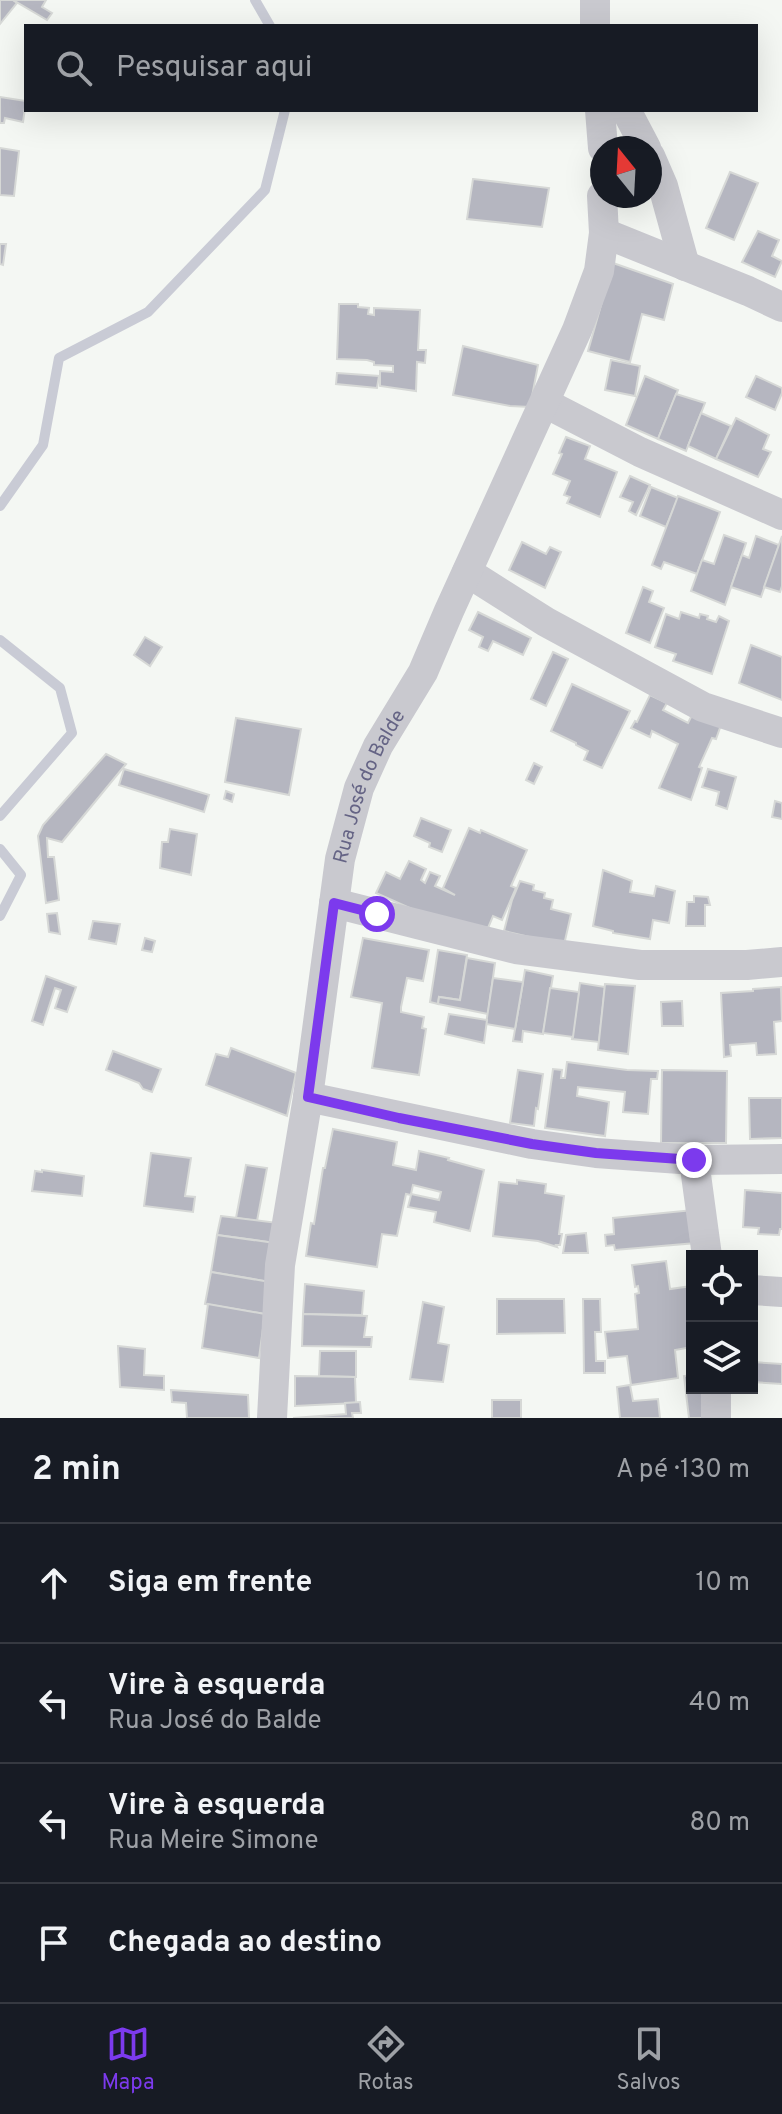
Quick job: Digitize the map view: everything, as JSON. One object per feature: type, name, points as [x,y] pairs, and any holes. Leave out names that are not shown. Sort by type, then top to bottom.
[{"type":"street","points":[[595,0],[595,24]]},
{"type":"street","points":[[600,112],[602,136]]},
{"type":"street","points":[[627,112],[640,136]]},
{"type":"street","points":[[662,184],[685,266]]},
{"type":"street","name":"Rua José do Balde","points":[[272,1418],[280,1265],[308,1097],[340,859],[359,788],[378,746],[423,672],[577,330],[599,271],[604,233],[603,208]]},
{"type":"street","points":[[604,233],[782,307]]},
{"type":"street","points":[[545,403],[640,452],[782,515]]},
{"type":"street","points":[[467,572],[546,622],[703,707],[782,733]]},
{"type":"street","points":[[334,903],[516,949],[640,965],[782,962]]},
{"type":"street","points":[[308,1097],[532,1144],[596,1153],[694,1160],[782,1159]]},
{"type":"street","points":[[694,1160],[706,1250]]},
{"type":"street","points":[[758,1290],[782,1292]]},
{"type":"street","points":[[716,1394],[716,1418]]},
{"type":"building","points":[[0,0],[17,3],[0,24]]},
{"type":"building","points":[[13,0],[46,0],[42,7],[52,13],[47,20]]},
{"type":"building","points":[[0,97],[24,101],[23,122],[5,118],[4,123],[0,123]]},
{"type":"building","points":[[0,148],[19,151],[14,196],[0,195]]},
{"type":"building","points":[[730,172],[758,183],[734,240],[706,228]]},
{"type":"building","points":[[473,179],[549,188],[542,227],[467,219]]},
{"type":"building","points":[[758,231],[779,240],[772,256],[782,261],[775,277],[742,262]]},
{"type":"building","points":[[0,244],[6,244],[3,265],[0,264]]},
{"type":"building","points":[[613,263],[673,284],[664,320],[642,314],[630,362],[588,351]]},
{"type":"building","points":[[339,304],[358,304],[358,307],[369,308],[368,314],[374,315],[374,308],[420,310],[418,350],[426,350],[425,363],[417,362],[416,391],[380,386],[380,371],[393,372],[393,366],[374,365],[374,362],[367,360],[337,359]]},
{"type":"building","points":[[463,346],[538,365],[530,407],[453,395]]},
{"type":"building","points":[[611,360],[640,366],[635,396],[605,390]]},
{"type":"building","points":[[337,373],[379,376],[377,388],[336,384]]},
{"type":"building","points":[[645,376],[678,390],[658,439],[626,425]]},
{"type":"building","points":[[756,376],[782,388],[775,410],[746,397]]},
{"type":"building","points":[[676,394],[705,403],[686,451],[658,439]]},
{"type":"building","points":[[701,413],[731,426],[716,459],[688,446]]},
{"type":"building","points":[[736,418],[769,435],[763,449],[771,452],[758,477],[716,459]]},
{"type":"building","points":[[566,437],[590,446],[585,459],[617,472],[600,517],[567,503],[570,497],[564,495],[570,481],[553,474]]},
{"type":"building","points":[[630,476],[650,485],[636,515],[629,511],[633,502],[620,497]]},
{"type":"building","points":[[651,487],[678,498],[666,527],[640,516]]},
{"type":"building","points":[[678,496],[720,512],[697,574],[664,562],[661,569],[652,565]]},
{"type":"building","points":[[724,535],[746,543],[725,605],[691,591],[702,560],[714,564]]},
{"type":"building","points":[[756,536],[779,545],[761,597],[731,587],[742,555],[749,558]]},
{"type":"building","points":[[782,536],[782,586],[780,592],[764,587]]},
{"type":"building","points":[[522,542],[546,554],[550,547],[561,552],[545,588],[509,570]]},
{"type":"building","points":[[643,587],[653,591],[649,602],[664,608],[650,643],[626,633]]},
{"type":"building","points":[[478,612],[531,638],[523,655],[493,641],[488,651],[479,647],[483,637],[469,630]]},
{"type":"building","points":[[681,612],[699,618],[700,614],[708,616],[707,619],[716,622],[719,616],[729,621],[712,674],[673,661],[676,654],[655,647],[666,614],[679,619]]},
{"type":"building","points":[[145,637],[162,647],[150,666],[134,655]]},
{"type":"building","points":[[751,645],[782,657],[782,700],[739,683]]},
{"type":"building","points":[[553,652],[568,659],[546,706],[531,699]]},
{"type":"building","points":[[572,684],[630,711],[602,768],[584,760],[588,751],[551,731]]},
{"type":"building","points":[[650,695],[667,703],[663,710],[688,723],[693,713],[721,725],[699,767],[702,768],[691,800],[659,788],[678,744],[652,731],[650,737],[631,728]]},
{"type":"building","points":[[236,718],[301,729],[289,795],[225,782]]},
{"type":"building","points":[[106,754],[126,764],[62,842],[47,838],[48,857],[54,857],[59,900],[46,903],[38,836],[43,825]]},
{"type":"building","points":[[534,763],[542,767],[534,784],[526,780]]},
{"type":"building","points":[[124,769],[209,795],[204,812],[119,785]]},
{"type":"building","points":[[708,769],[736,777],[727,809],[716,805],[719,792],[702,787]]},
{"type":"building","points":[[226,791],[234,794],[232,802],[224,799]]},
{"type":"building","points":[[775,801],[782,803],[782,819],[772,817]]},
{"type":"building","points":[[421,818],[451,830],[442,852],[414,836]]},
{"type":"building","points":[[469,828],[527,850],[511,886],[516,888],[502,920],[493,916],[488,928],[423,914],[376,893],[386,872],[400,879],[409,861],[426,869],[421,880],[425,883],[430,872],[440,876],[435,886],[455,895],[443,888]]},
{"type":"building","points":[[170,829],[197,834],[191,875],[160,868],[162,842],[168,842]]},
{"type":"building","points":[[603,870],[632,881],[630,892],[654,896],[656,886],[675,891],[669,923],[653,920],[650,939],[593,926]]},
{"type":"building","points":[[520,881],[534,885],[533,890],[545,893],[544,898],[553,900],[551,909],[571,914],[564,945],[504,931]]},
{"type":"building","points":[[694,896],[708,897],[710,905],[705,905],[705,926],[686,926],[687,902],[694,902]]},
{"type":"building","points":[[57,913],[60,934],[49,932],[47,914]]},
{"type":"building","points":[[93,921],[120,924],[116,944],[89,939]]},
{"type":"building","points":[[145,938],[155,941],[152,952],[142,950]]},
{"type":"building","points":[[363,938],[429,950],[423,981],[407,978],[401,1007],[401,1012],[424,1017],[422,1028],[426,1029],[419,1075],[372,1068],[382,1003],[351,997]]},
{"type":"building","points":[[438,950],[467,955],[460,1000],[439,997],[438,1004],[430,1002]]},
{"type":"building","points":[[467,958],[495,963],[488,1014],[438,1004],[439,997],[460,1000]]},
{"type":"building","points":[[525,970],[553,976],[543,1034],[523,1031],[522,1042],[513,1041]]},
{"type":"building","points":[[46,976],[76,987],[67,1012],[55,1008],[61,990],[55,988],[43,1025],[32,1021]]},
{"type":"building","points":[[493,978],[523,982],[515,1029],[486,1024]]},
{"type":"building","points":[[580,983],[605,987],[599,1042],[572,1039]]},
{"type":"building","points":[[605,984],[635,986],[628,1054],[598,1050]]},
{"type":"building","points":[[781,987],[782,1021],[774,1022],[776,1054],[757,1055],[756,1043],[730,1045],[731,1056],[724,1057],[721,993]]},
{"type":"building","points":[[550,988],[579,992],[573,1037],[543,1033]]},
{"type":"building","points":[[682,1001],[683,1026],[662,1026],[661,1002]]},
{"type":"building","points":[[449,1014],[487,1020],[484,1043],[445,1034]]},
{"type":"building","points":[[231,1048],[296,1073],[287,1116],[206,1085],[216,1054],[228,1057]]},
{"type":"building","points":[[113,1051],[161,1069],[152,1092],[143,1089],[139,1083],[106,1070]]},
{"type":"building","points":[[567,1062],[658,1071],[657,1079],[651,1079],[648,1114],[623,1112],[625,1092],[578,1087],[577,1096],[609,1102],[605,1136],[545,1128],[553,1069],[562,1070],[561,1078],[565,1078]]},
{"type":"building","points":[[518,1070],[543,1074],[534,1126],[510,1123]]},
{"type":"building","points":[[662,1070],[727,1071],[726,1143],[661,1143]]},
{"type":"building","points":[[749,1098],[782,1098],[782,1138],[750,1139]]},
{"type":"building","points":[[333,1129],[397,1142],[393,1165],[416,1170],[419,1151],[484,1170],[470,1231],[434,1222],[436,1212],[408,1207],[411,1195],[406,1194],[397,1236],[382,1234],[377,1267],[306,1256]],"holes":[[[413,1185],[441,1192],[439,1200],[411,1194]]]},
{"type":"building","points":[[151,1153],[191,1158],[185,1196],[195,1197],[193,1212],[144,1206]]},
{"type":"building","points":[[246,1165],[267,1168],[257,1221],[236,1218]]},
{"type":"building","points":[[35,1171],[84,1176],[82,1196],[32,1191]]},
{"type":"building","points":[[517,1180],[546,1184],[545,1193],[564,1196],[559,1234],[562,1234],[557,1247],[538,1241],[493,1236],[499,1182],[517,1184]]},
{"type":"building","points":[[745,1190],[782,1193],[782,1229],[779,1235],[758,1234],[759,1228],[743,1227]]},
{"type":"building","points":[[693,1210],[696,1243],[615,1250],[614,1245],[606,1246],[605,1235],[614,1234],[613,1218]]},
{"type":"building","points":[[221,1216],[278,1223],[275,1243],[217,1235]]},
{"type":"building","points":[[586,1233],[588,1253],[563,1253],[566,1235]]},
{"type":"building","points":[[217,1235],[275,1243],[270,1282],[211,1272]]},
{"type":"building","points":[[666,1261],[670,1289],[686,1287],[686,1348],[675,1350],[678,1378],[631,1385],[627,1356],[608,1358],[605,1332],[638,1329],[635,1294],[639,1293],[638,1286],[635,1287],[632,1265]]},
{"type":"building","points":[[211,1272],[270,1282],[265,1314],[205,1304]]},
{"type":"building","points":[[305,1284],[364,1291],[362,1315],[303,1314]]},
{"type":"building","points":[[497,1299],[564,1299],[565,1333],[497,1334]]},
{"type":"building","points":[[583,1299],[600,1299],[601,1332],[595,1332],[596,1361],[605,1361],[605,1373],[584,1373]]},
{"type":"building","points":[[423,1302],[444,1307],[438,1343],[449,1345],[443,1382],[410,1379]]},
{"type":"building","points":[[208,1304],[265,1314],[259,1358],[202,1348]]},
{"type":"building","points":[[303,1314],[367,1316],[364,1337],[372,1337],[371,1347],[302,1346]]},
{"type":"building","points":[[118,1346],[145,1349],[144,1375],[164,1376],[164,1390],[120,1387]]},
{"type":"building","points":[[320,1351],[356,1351],[356,1377],[319,1376]]},
{"type":"building","points":[[758,1362],[782,1364],[782,1384],[758,1382]]},
{"type":"building","points":[[295,1376],[355,1377],[356,1403],[295,1406]]},
{"type":"building","points":[[630,1385],[633,1401],[658,1399],[660,1418],[620,1418],[617,1387]]},
{"type":"building","points":[[171,1390],[248,1395],[249,1418],[187,1418],[186,1403],[172,1402]]},
{"type":"building","points":[[686,1394],[704,1394],[707,1418],[689,1418]]},
{"type":"building","points":[[492,1400],[521,1400],[521,1418],[492,1418]]},
{"type":"building","points":[[360,1402],[361,1413],[352,1413],[353,1418],[293,1418],[346,1414],[345,1403]]},
{"type":"waterway","points":[[255,0],[269,24]]},
{"type":"waterway","points":[[0,506],[43,445],[59,358],[148,312],[265,190],[284,112]]},
{"type":"waterway","points":[[0,640],[60,688],[72,733],[0,816]]},
{"type":"waterway","points":[[0,849],[21,875],[0,916]]},
{"type":"route","points":[[377,914],[334,903],[308,1097],[532,1144],[596,1153],[694,1160]]}]
